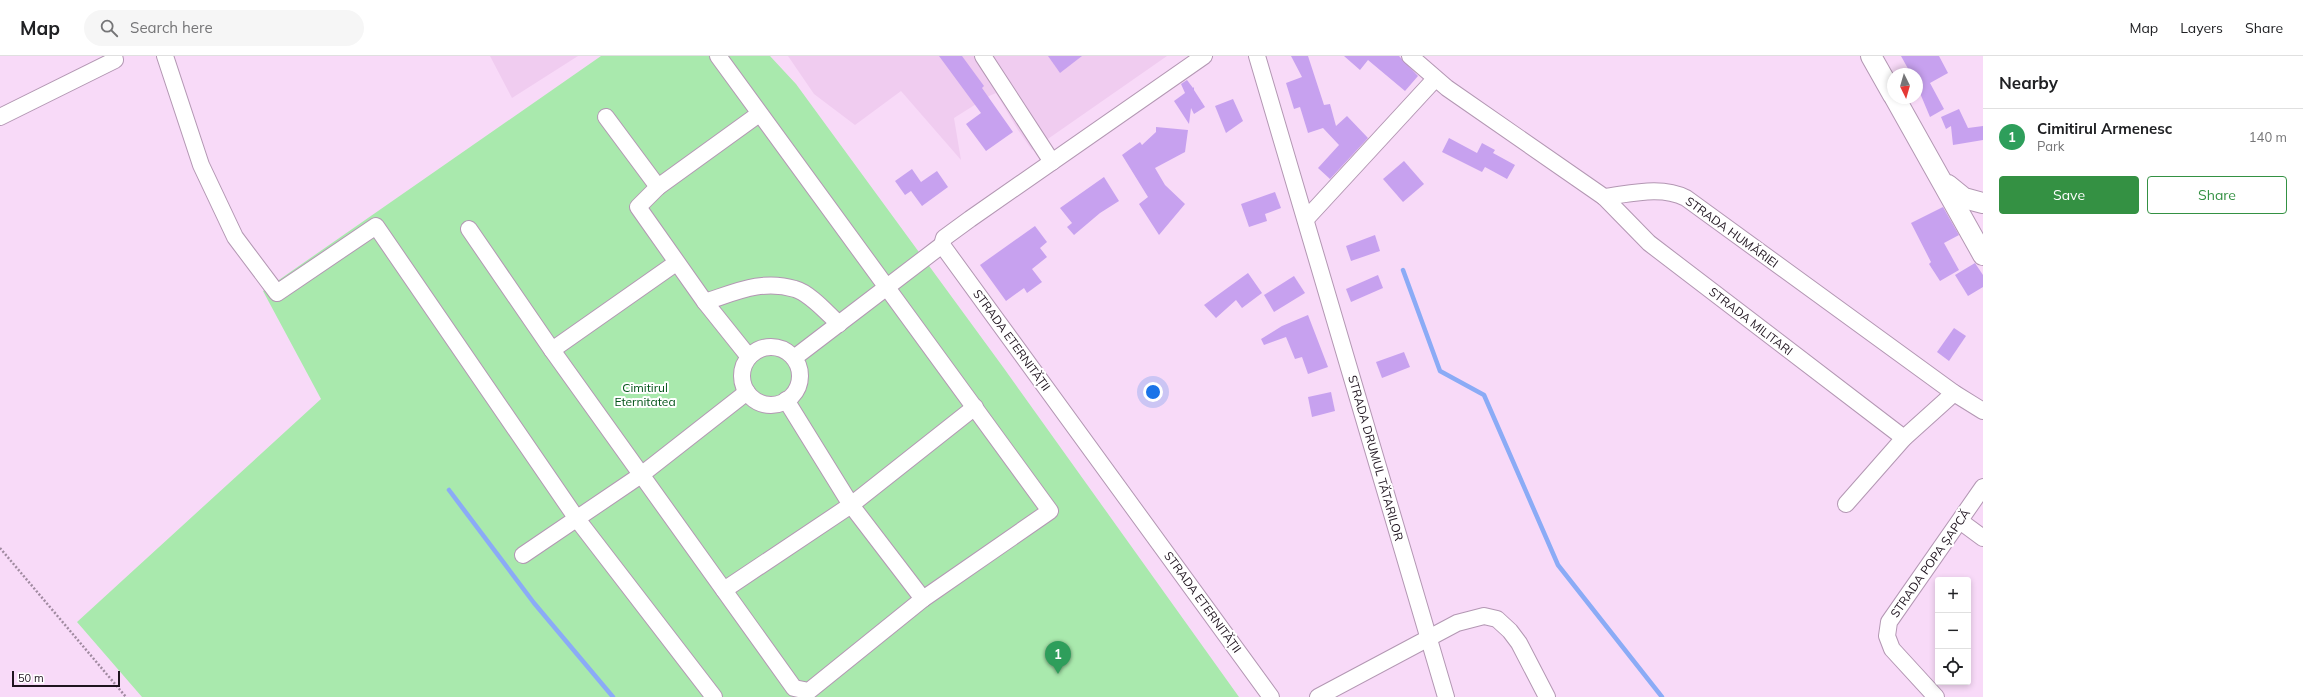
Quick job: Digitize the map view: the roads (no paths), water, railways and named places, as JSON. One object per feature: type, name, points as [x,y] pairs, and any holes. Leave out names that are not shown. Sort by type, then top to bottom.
[{"type":"main road","points":[[1871,56],[1887,84]]},
{"type":"main road","points":[[1898,104],[1943,181],[1981,241]]},
{"type":"main road","points":[[1943,181],[1964,198],[1983,203]]},
{"type":"street","points":[[0,117],[116,60],[114,56]]},
{"type":"street","points":[[165,56],[201,165],[235,237],[277,292],[376,226],[577,519],[714,697]]},
{"type":"street","points":[[469,229],[640,475],[794,688],[809,691],[923,599],[1050,511],[718,56]]},
{"type":"street","points":[[983,56],[1052,162]]},
{"type":"street","points":[[794,358],[942,245],[944,238],[1204,56]]},
{"type":"street","name":"STRADA DRUMUL TĂTARILOR","points":[[1257,56],[1446,697]]},
{"type":"street","points":[[1410,56],[1435,79],[1604,197]]},
{"type":"street","points":[[1306,219],[1435,79]]},
{"type":"street","points":[[749,357],[676,263],[638,207],[658,187],[759,114]]},
{"type":"street","points":[[606,118],[658,187]]},
{"type":"street","name":"STRADA HUMĂRIEI","points":[[1604,197],[1660,191],[1674,192],[1686,198],[1954,393],[1983,410]]},
{"type":"street","name":"STRADA MILITARI","points":[[1604,197],[1649,243],[1904,438]]},
{"type":"street","name":"STRADA ETERNITĂȚII","points":[[942,245],[1271,697]]},
{"type":"street","points":[[552,350],[676,263]]},
{"type":"street","points":[[705,302],[756,285],[796,289],[817,304],[839,324]]},
{"type":"street","points":[[774,347],[783,349],[794,358],[800,371],[800,381],[797,390],[786,400],[772,405],[762,404],[747,392],[742,374],[749,357],[764,348],[774,347]]},
{"type":"street","points":[[522,555],[640,475],[747,392]]},
{"type":"street","points":[[1846,504],[1904,438],[1954,393]]},
{"type":"street","points":[[786,400],[851,505],[923,599]]},
{"type":"street","points":[[724,590],[851,505],[975,407]]},
{"type":"street","name":"STRADA POPA ȘAPCĂ","points":[[1936,697],[1892,649],[1888,636],[1890,622],[1983,487]]},
{"type":"street","points":[[1960,521],[1983,538]]},
{"type":"street","points":[[1318,697],[1457,622],[1484,616],[1497,619],[1519,643],[1547,697]]},
{"type":"waterway","points":[[1403,270],[1440,371],[1484,395],[1558,565],[1662,697]]},
{"type":"waterway","points":[[449,490],[534,603],[613,697]]},
{"type":"place","name":"Cimitirul Armenesc","points":[[1058,674]]},
{"type":"park label","name":"Cimitirul Eternitatea","points":[[645,394]]}]
